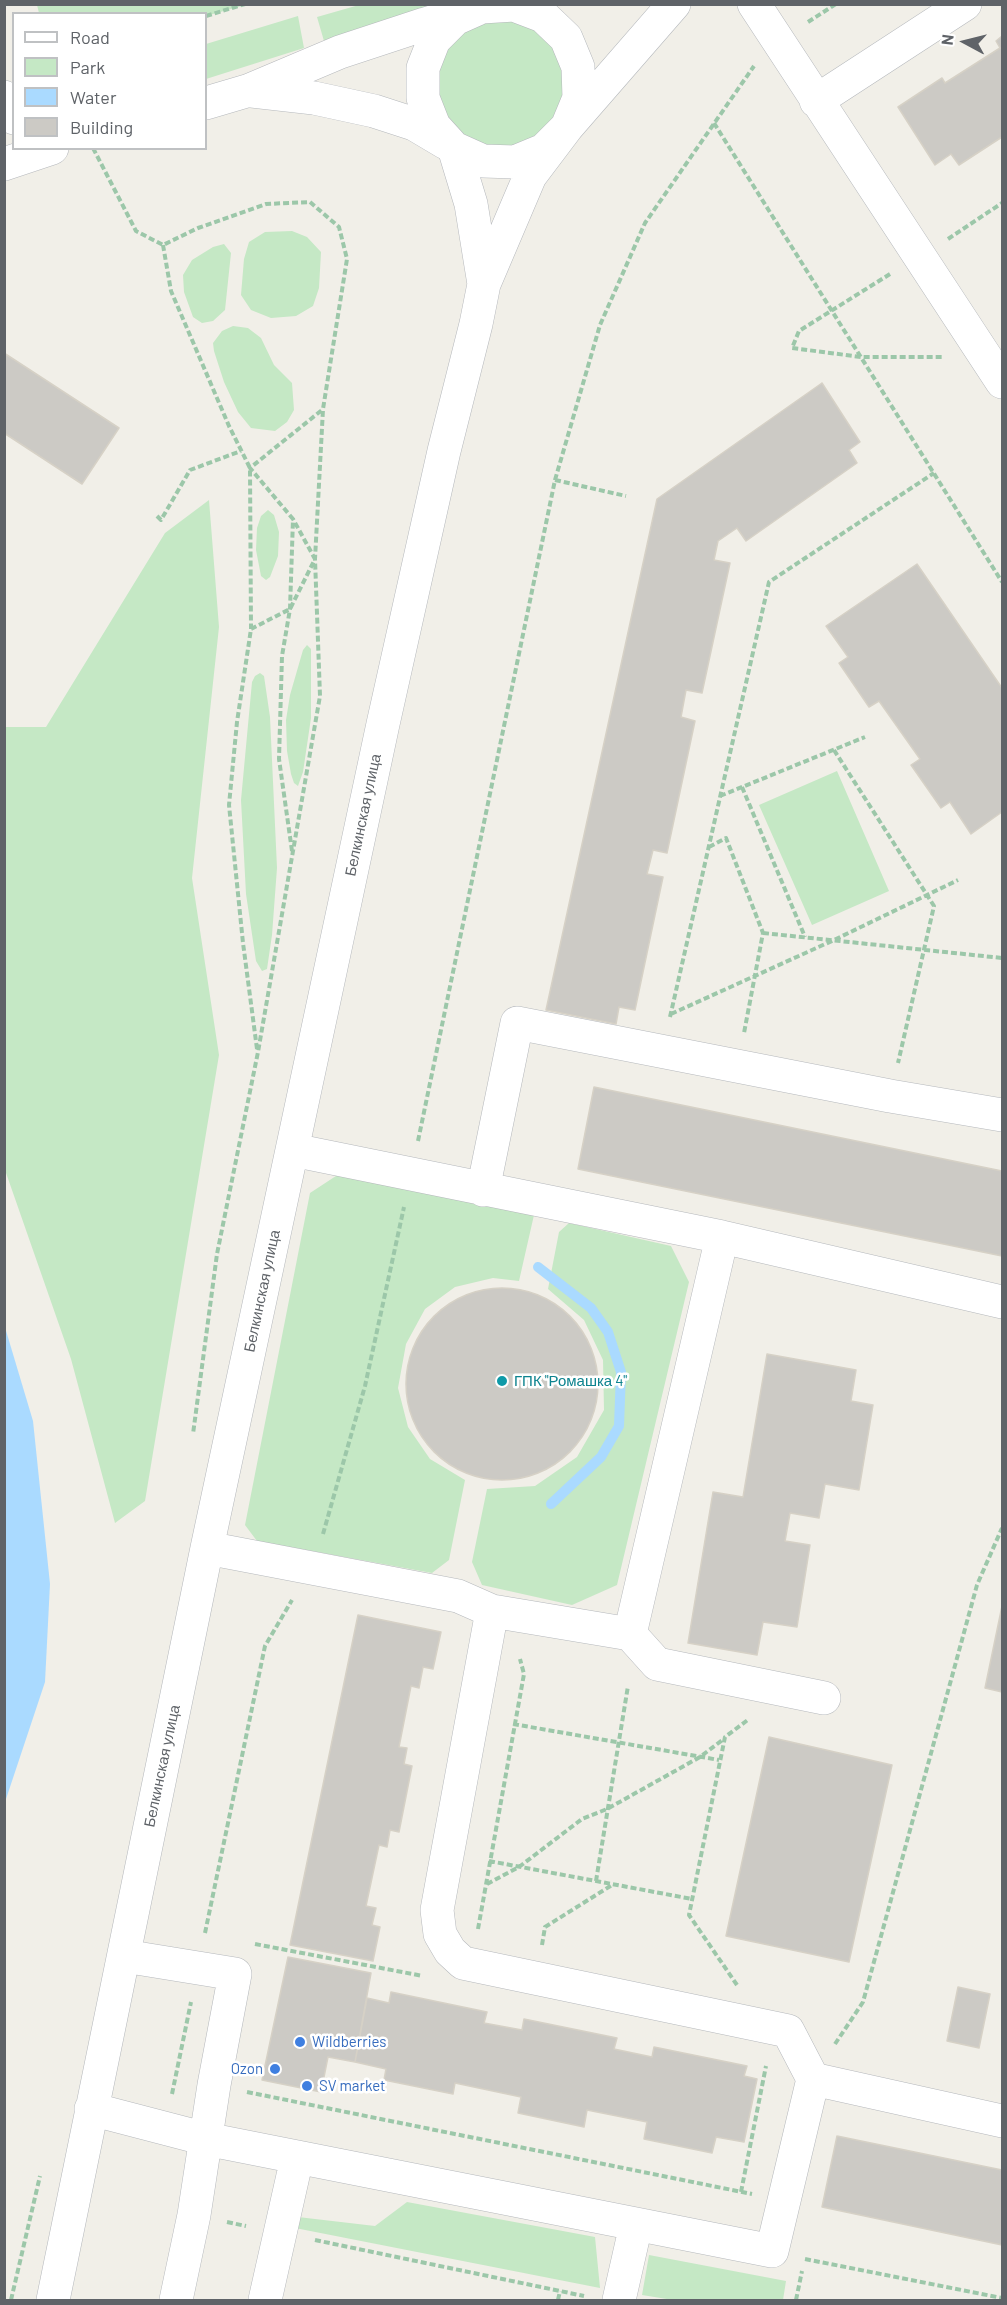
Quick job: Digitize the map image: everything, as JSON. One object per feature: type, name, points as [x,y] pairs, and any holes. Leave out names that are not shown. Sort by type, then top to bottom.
[{"type":"street","name":"Белкинская улица","points":[[53,2301],[207,1548],[390,690],[484,284],[530,176],[567,127],[674,4]]},
{"type":"street","points":[[754,4],[994,370]]},
{"type":"street","points":[[816,101],[965,4]]},
{"type":"street","name":"Белкинская улица","points":[[514,5],[543,16],[566,38],[578,67],[579,98],[567,127],[544,150],[515,162],[483,161],[454,148],[434,126],[423,98],[423,68],[434,40],[455,19],[485,6],[514,5]]},
{"type":"street","points":[[207,104],[250,90],[340,52],[485,6]]},
{"type":"street","points":[[250,90],[314,98],[374,111],[414,124],[454,148]]},
{"type":"street","points":[[4,97],[12,114]]},
{"type":"street","name":"Белкинская улица","points":[[454,148],[471,204],[484,284]]},
{"type":"street","points":[[483,1190],[517,1023],[890,1096],[1002,1115]]},
{"type":"street","points":[[293,1150],[722,1237],[1002,1302]]},
{"type":"street","points":[[630,1634],[722,1237]]},
{"type":"street","points":[[207,1548],[458,1596],[499,1612],[630,1634],[657,1664],[825,1698]]},
{"type":"street","points":[[91,2109],[207,2139],[297,2158],[772,2251],[813,2079],[789,2031],[463,1963],[450,1951],[440,1934],[437,1910],[471,1717],[499,1612]]},
{"type":"street","points":[[124,1956],[235,1974],[214,2085],[194,2215],[176,2301]]},
{"type":"street","points":[[813,2079],[1002,2121]]},
{"type":"street","points":[[265,2301],[297,2158]]},
{"type":"street","points":[[607,2299],[636,2225]]},
{"type":"path","points":[[207,16],[245,4]]},
{"type":"path","points":[[165,2128],[265,1646],[312,1567],[318,1552],[365,1386],[555,480],[600,325],[645,223],[758,60],[777,41],[836,4]]},
{"type":"path","points":[[714,123],[1002,582]]},
{"type":"path","points":[[94,150],[136,231],[163,245]]},
{"type":"path","points":[[163,245],[198,228],[266,204],[310,202],[339,227],[347,259],[323,409],[315,559],[320,696],[258,1053],[217,1254],[192,1441]]},
{"type":"path","points":[[994,209],[1002,211]]},
{"type":"path","points":[[163,245],[171,291],[241,451],[250,468],[293,519],[315,559]]},
{"type":"path","points":[[792,348],[994,370]]},
{"type":"path","points":[[250,468],[323,409]]},
{"type":"path","points":[[157,516],[160,519],[190,470],[241,451]]},
{"type":"path","points":[[250,468],[251,629],[237,722],[229,805],[243,943],[258,1053]]},
{"type":"path","points":[[662,1052],[769,582],[934,473]]},
{"type":"path","points":[[555,480],[626,496]]},
{"type":"path","points":[[292,855],[279,759],[282,656],[290,609],[293,519]]},
{"type":"path","points":[[251,629],[290,609],[315,559]]},
{"type":"path","points":[[720,796],[865,737]]},
{"type":"path","points":[[834,750],[934,906],[926,950],[890,1096]]},
{"type":"path","points":[[742,787],[805,938]]},
{"type":"path","points":[[708,848],[726,838],[763,933],[739,1066]]},
{"type":"path","points":[[670,1014],[834,940],[958,879]]},
{"type":"path","points":[[763,933],[1002,958]]},
{"type":"path","points":[[813,2079],[863,2002],[977,1585],[1002,1528]]},
{"type":"path","points":[[471,1965],[524,1674],[499,1612]]},
{"type":"path","points":[[596,1881],[632,1664],[630,1634]]},
{"type":"path","points":[[486,1885],[519,1867],[582,1819],[608,1809],[700,1757],[764,1708],[770,1687]]},
{"type":"path","points":[[471,1717],[719,1760]]},
{"type":"path","points":[[725,1737],[689,1915],[765,2026],[770,2046],[741,2192]]},
{"type":"path","points":[[447,1853],[692,1899]]},
{"type":"path","points":[[535,1978],[545,1928],[613,1884]]},
{"type":"path","points":[[235,1974],[244,1942],[434,1978]]},
{"type":"path","points":[[420,1967],[423,1976]]},
{"type":"path","points":[[214,2085],[783,2201]]},
{"type":"path","points":[[11,2301],[40,2172]]},
{"type":"path","points":[[194,2215],[607,2299]]},
{"type":"path","points":[[796,2301],[804,2259],[1002,2298]]},
{"type":"path","points":[[558,2301],[560,2291]]},
{"type":"green space","points":[[37,4],[245,5],[207,16],[207,12],[39,12]]},
{"type":"green space","points":[[359,5],[440,5],[324,41],[317,17]]},
{"type":"green space","points":[[298,16],[304,48],[207,79],[207,44]]},
{"type":"green space","points":[[516,20],[536,30],[552,45],[562,65],[565,87],[561,108],[550,127],[534,140],[493,150],[455,133],[435,96],[441,54],[473,24]]},
{"type":"green space","points":[[292,231],[307,237],[321,252],[319,288],[313,306],[296,316],[271,318],[251,310],[241,295],[244,259],[249,242],[265,232]]},
{"type":"green space","points":[[224,244],[231,253],[225,310],[213,321],[202,323],[193,317],[184,292],[183,275],[192,260],[213,247]]},
{"type":"green space","points":[[233,326],[248,328],[261,338],[274,365],[292,383],[294,410],[287,422],[275,431],[251,428],[238,412],[224,382],[213,343],[222,331]]},
{"type":"green space","points":[[209,500],[219,627],[192,878],[219,1055],[145,1501],[115,1523],[71,1359],[5,1170],[5,727],[46,727],[165,533]]},
{"type":"green space","points":[[268,510],[274,515],[279,532],[278,556],[270,577],[266,580],[261,576],[256,550],[257,528],[261,516]]},
{"type":"green space","points":[[307,645],[311,649],[311,718],[303,772],[298,786],[294,783],[291,774],[287,751],[286,720],[290,695],[303,650]]},
{"type":"green space","points":[[260,673],[264,676],[270,717],[277,868],[272,935],[267,969],[262,971],[256,961],[246,894],[241,800],[252,682]]},
{"type":"green space","points":[[837,771],[889,891],[812,925],[759,805]]},
{"type":"green space","points":[[339,1174],[534,1215],[519,1281],[493,1278],[455,1287],[425,1309],[406,1344],[398,1388],[408,1427],[430,1459],[465,1480],[449,1560],[432,1573],[257,1541],[245,1525],[310,1193]]},
{"type":"green space","points":[[569,1223],[671,1246],[689,1282],[617,1585],[572,1605],[482,1585],[472,1562],[487,1489],[535,1486],[577,1457],[604,1410],[603,1360],[584,1320],[548,1289],[559,1232]]},
{"type":"green space","points":[[407,2202],[595,2237],[600,2288],[295,2228],[298,2217],[375,2226]]},
{"type":"green space","points":[[649,2255],[786,2281],[783,2300],[673,2300],[642,2295]]},
{"type":"water","points":[[4,1324],[33,1421],[50,1584],[45,1682],[5,1802]]},
{"type":"building","points":[[1002,36],[1002,137],[959,165],[951,154],[935,165],[898,107],[942,78],[945,83],[1000,48],[996,41]]},
{"type":"building","points":[[4,353],[119,428],[82,484],[4,433]]},
{"type":"building","points":[[822,383],[860,442],[849,450],[857,463],[746,541],[737,528],[718,541],[714,560],[730,563],[702,693],[686,690],[681,717],[695,721],[667,853],[653,850],[647,874],[663,877],[635,1010],[619,1007],[616,1024],[546,1010],[657,499]]},
{"type":"building","points":[[917,564],[1002,688],[1002,812],[971,834],[950,802],[941,808],[911,765],[920,759],[879,701],[869,707],[839,663],[848,657],[826,626]]},
{"type":"building","points":[[594,1087],[1002,1171],[1002,1256],[578,1169]]},
{"type":"building","name":"ГПК \"Ромашка 4\"","points":[[502,1288],[539,1295],[570,1316],[591,1347],[598,1384],[591,1421],[570,1452],[539,1473],[502,1480],[465,1473],[434,1452],[413,1421],[406,1384],[413,1347],[434,1316],[465,1295]]},
{"type":"building","points":[[767,1354],[856,1370],[851,1401],[873,1405],[859,1490],[825,1484],[819,1518],[790,1513],[785,1541],[810,1545],[797,1627],[763,1622],[757,1655],[688,1643],[713,1492],[743,1497]]},
{"type":"building","points":[[1002,1606],[1002,1692],[985,1688]]},
{"type":"building","points":[[358,1615],[441,1632],[433,1669],[423,1667],[419,1688],[411,1686],[399,1747],[407,1748],[404,1764],[412,1766],[399,1832],[390,1830],[387,1847],[379,1845],[366,1906],[376,1908],[372,1925],[380,1927],[373,1961],[290,1945]]},
{"type":"building","points":[[769,1737],[892,1765],[849,1962],[726,1936]]},
{"type":"building","points":[[288,1957],[371,1973],[355,2062],[328,2057],[321,2092],[262,2080]]},
{"type":"building","points":[[958,1987],[990,1994],[979,2048],[947,2041]]},
{"type":"building","points":[[391,1992],[487,2012],[484,2023],[522,2030],[524,2019],[617,2038],[614,2049],[652,2057],[654,2047],[747,2066],[744,2076],[757,2079],[744,2142],[716,2137],[712,2153],[644,2139],[647,2122],[587,2110],[584,2127],[518,2113],[521,2097],[455,2083],[453,2094],[384,2080],[386,2069],[355,2062],[367,1998],[389,2003]]},
{"type":"building","points":[[837,2136],[1002,2170],[1002,2245],[822,2207]]},
{"type":"waterway","points":[[538,1267],[591,1308],[608,1332],[621,1372],[619,1426],[601,1457],[551,1504]]},
{"type":"place","name":"ГПК \"Ромашка 4\"","points":[[502,1381]]},
{"type":"place","name":"Wildberries","points":[[300,2042]]},
{"type":"place","name":"Ozon","points":[[275,2069]]},
{"type":"place","name":"SV market","points":[[307,2086]]}]
